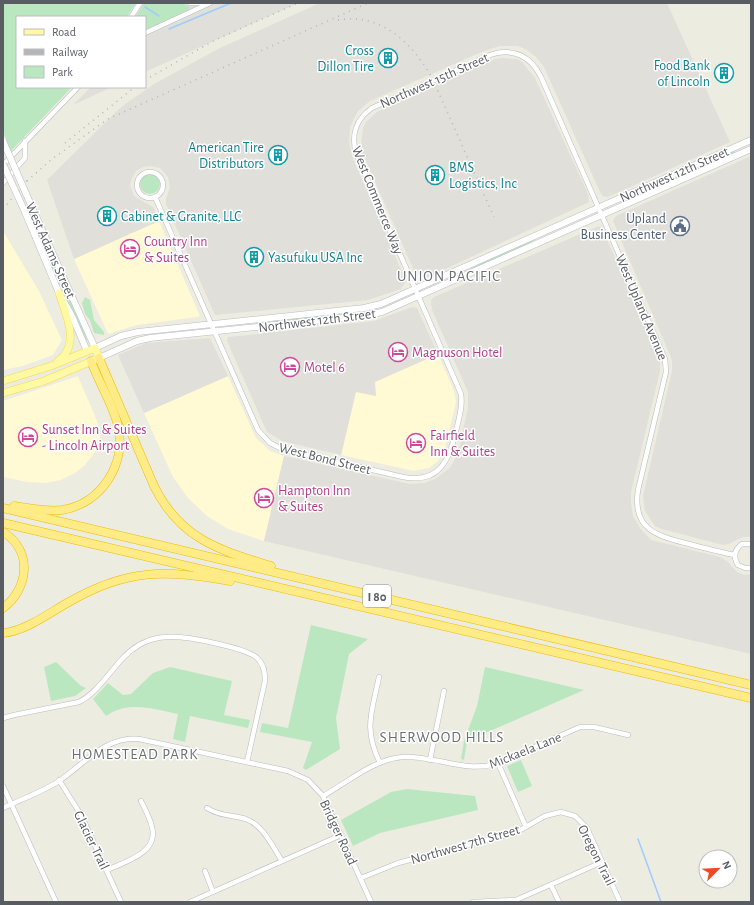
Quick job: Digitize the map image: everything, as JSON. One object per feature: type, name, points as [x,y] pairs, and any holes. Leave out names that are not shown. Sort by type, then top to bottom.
[{"type":"highway","points":[[3,504],[43,510],[70,508],[91,498],[110,477],[119,451],[119,430],[95,360]]},
{"type":"highway","points":[[95,360],[160,497],[184,527],[215,548],[329,585]]},
{"type":"highway","name":"I 80","points":[[3,508],[751,684]]},
{"type":"highway","name":"I 80","points":[[3,523],[751,698]]},
{"type":"highway","points":[[3,532],[11,538],[18,548],[25,571],[20,590],[13,600],[3,608]]},
{"type":"highway","points":[[3,634],[20,629],[95,588],[142,575],[181,573],[328,598]]},
{"type":"main road","name":"Northwest 12th Street","points":[[3,380],[51,366],[138,332],[369,307],[387,302],[751,140]]},
{"type":"main road","name":"West Adams Street","points":[[3,141],[94,348],[95,360]]},
{"type":"main road","name":"Northwest 12th Street","points":[[3,393],[44,381],[144,339],[376,314],[419,297],[751,149]]},
{"type":"main road","name":"West Adams Street","points":[[3,164],[59,293],[72,316],[87,351],[95,360]]},
{"type":"main road","points":[[51,366],[67,353],[70,341],[68,322],[59,293]]},
{"type":"street","points":[[132,16],[140,3]]},
{"type":"street","points":[[190,3],[204,3]]},
{"type":"street","points":[[146,33],[210,3]]},
{"type":"street","name":"Northwest 15th Street","points":[[367,111],[490,55],[509,52],[526,57]]},
{"type":"street","name":"West Upland Avenue","points":[[526,57],[539,72],[664,353],[666,366],[638,490],[636,504],[639,516],[647,528],[659,536],[735,554]]},
{"type":"street","points":[[3,164],[77,88]]},
{"type":"street","name":"West Commerce Way","points":[[367,111],[356,128],[354,139],[356,153],[461,394],[461,406],[452,448],[447,459],[440,468]]},
{"type":"street","points":[[3,183],[25,158],[25,141]]},
{"type":"street","points":[[145,174],[156,174],[162,180],[161,192],[156,197],[147,198],[140,193],[137,184],[140,178],[145,174]]},
{"type":"street","name":"West Bond Street","points":[[156,197],[258,430],[265,439],[274,446],[410,478],[424,477],[440,468]]},
{"type":"street","points":[[751,544],[742,544],[738,547],[735,554],[738,565],[745,568],[751,568]]},
{"type":"street","points":[[3,718],[74,704],[82,701],[125,656],[139,646],[159,638],[185,637],[251,654],[261,663],[265,681],[247,762]]},
{"type":"street","points":[[379,676],[369,734],[373,749],[380,763]]},
{"type":"street","points":[[430,760],[444,691]]},
{"type":"street","name":"Mickaela Lane","points":[[323,796],[380,763],[405,757],[471,767],[484,767],[498,763],[580,727],[590,726],[628,735]]},
{"type":"street","name":"Bridger Road","points":[[3,808],[59,780],[106,746],[126,739],[139,739],[300,775],[313,784],[323,796],[371,902]]},
{"type":"street","points":[[498,763],[526,827]]},
{"type":"street","name":"Glacier Trail","points":[[59,780],[82,815],[121,902]]},
{"type":"street","points":[[3,786],[56,902]]},
{"type":"street","points":[[107,870],[138,856],[145,851],[150,843],[153,828],[141,801]]},
{"type":"street","points":[[207,808],[214,812],[252,822],[263,833],[282,861]]},
{"type":"street","name":"Northwest 7th Street","points":[[361,878],[398,862],[515,832],[550,814],[568,813]]},
{"type":"street","name":"Oregon Trail","points":[[568,813],[579,819],[587,828],[620,902]]},
{"type":"street","points":[[190,902],[341,835]]},
{"type":"street","points":[[473,902],[516,900],[602,862]]},
{"type":"street","points":[[204,871],[214,892]]},
{"type":"street","points":[[551,885],[559,902]]},
{"type":"shaded area","points":[[193,3],[298,3],[146,72],[146,27]]},
{"type":"shaded area","points":[[320,3],[667,3],[730,142],[608,197],[603,196],[544,67],[536,57],[527,50],[518,46],[500,46],[484,51],[370,101],[358,111],[350,127],[349,143],[353,159],[406,281],[401,289],[368,300],[215,315],[166,204],[170,187],[168,177],[160,168],[151,166],[143,167],[136,171],[130,185],[134,196],[153,207],[159,221],[74,259],[47,180],[121,107],[154,84],[220,48]]},
{"type":"shaded area","points":[[495,59],[517,59],[523,63],[535,78],[588,194],[589,202],[424,279],[421,278],[415,273],[362,152],[361,145],[363,128],[366,122],[377,112]]},
{"type":"shaded area","points":[[90,88],[110,88],[73,105]]},
{"type":"shaded area","points":[[751,156],[751,537],[743,537],[729,544],[723,545],[655,526],[645,511],[643,496],[672,371],[672,360],[613,221],[616,216]]},
{"type":"shaded area","points":[[159,221],[200,316],[137,325],[108,334],[74,259]]},
{"type":"shaded area","points":[[599,226],[603,230],[660,361],[660,371],[631,492],[633,516],[640,528],[651,540],[720,557],[727,561],[737,572],[745,575],[751,574],[751,654],[264,541],[284,456],[410,484],[425,483],[435,479],[450,468],[458,453],[468,408],[468,392],[432,310],[431,300],[434,297]]},
{"type":"shaded area","points":[[3,231],[39,291],[62,340],[53,355],[23,366],[3,370]]},
{"type":"shaded area","points":[[412,307],[417,308],[438,354],[375,382],[376,396],[356,392],[341,455],[282,441],[267,432],[227,341],[228,337],[374,321]]},
{"type":"shaded area","points":[[210,338],[228,376],[144,413],[118,355],[146,343]]},
{"type":"shaded area","points":[[438,354],[454,391],[456,402],[445,448],[438,461],[429,468],[414,471],[341,455],[356,391],[376,396],[374,382]]},
{"type":"shaded area","points":[[78,376],[100,428],[100,440],[96,451],[85,465],[75,473],[61,480],[46,483],[27,482],[3,477],[3,401]]},
{"type":"shaded area","points":[[228,376],[256,438],[270,451],[284,456],[264,541],[228,529],[207,516],[188,498],[173,477],[144,413]]},
{"type":"green space","points":[[3,3],[136,3],[128,16],[16,16],[16,88],[71,88],[11,151],[3,132]]},
{"type":"green space","points":[[144,3],[181,3],[190,8],[146,30],[146,16],[136,16]]},
{"type":"green space","points":[[734,150],[735,153],[730,156],[649,190],[658,184]]},
{"type":"green space","points":[[150,174],[157,177],[160,184],[157,191],[150,194],[143,191],[140,184],[143,177]]},
{"type":"green space","points":[[32,213],[86,334],[87,341],[60,287],[29,215]]},
{"type":"green space","points":[[538,238],[526,246],[463,273],[477,265]]},
{"type":"green space","points":[[85,297],[90,300],[94,320],[104,332],[104,335],[94,333],[90,320],[85,314],[82,303]]},
{"type":"green space","points":[[348,312],[340,315],[271,323],[278,319]]},
{"type":"green space","points":[[311,625],[368,639],[349,654],[336,718],[340,749],[306,770],[303,768],[312,742],[260,732],[262,723],[288,728]]},
{"type":"green space","points":[[56,662],[81,686],[86,688],[75,696],[51,701],[44,667]]},
{"type":"green space","points":[[170,667],[232,681],[224,715],[250,720],[248,728],[190,716],[185,742],[173,739],[178,714],[150,708],[132,707],[114,711],[106,716],[93,699],[108,683],[123,695],[131,694],[153,673]]},
{"type":"green space","points":[[485,667],[584,690],[467,741],[464,760],[461,759],[464,741],[477,706]]},
{"type":"green space","points":[[521,760],[532,786],[518,792],[507,766]]},
{"type":"green space","points":[[407,789],[475,796],[478,810],[380,833],[353,846],[341,820],[391,792]]},
{"type":"waterway","points":[[169,29],[231,3]]},
{"type":"waterway","points":[[145,7],[159,16]]},
{"type":"waterway","points":[[638,839],[661,902]]},
{"type":"railway","points":[[146,79],[215,40],[298,3]]},
{"type":"railway","points":[[27,181],[52,159],[108,119],[368,3]]},
{"type":"railway","points":[[338,20],[354,19],[368,21],[382,26],[406,43],[416,54],[433,80],[494,217]]},
{"type":"railway","points":[[65,143],[134,88]]},
{"type":"railway","points":[[3,209],[30,177]]},
{"type":"place","name":"Cross Dillon Tire","points":[[388,58]]},
{"type":"place","name":"Food Bank of Lincoln","points":[[724,73]]},
{"type":"place","name":"American Tire Distributors","points":[[278,155]]},
{"type":"place","name":"BMS Logistics, Inc","points":[[435,175]]},
{"type":"place","name":"Cabinet & Granite, LLC","points":[[107,216]]},
{"type":"place","name":"Upland Business Center","points":[[680,226]]},
{"type":"place","name":"Country Inn & Suites","points":[[130,249]]},
{"type":"place","name":"Yasufuku USA Inc","points":[[254,257]]},
{"type":"place","name":"Magnuson Hotel","points":[[398,352]]},
{"type":"place","name":"Motel 6","points":[[290,367]]},
{"type":"place","name":"Sunset Inn & Suites - Lincoln Airport","points":[[28,437]]},
{"type":"place","name":"Fairfield Inn & Suites","points":[[416,443]]},
{"type":"place","name":"Hampton Inn & Suites","points":[[264,498]]},
{"type":"district","name":"UNION PACIFIC","points":[[449,276]]},
{"type":"district","name":"SHERWOOD HILLS","points":[[442,737]]},
{"type":"district","name":"HOMESTEAD PARK","points":[[135,754]]}]
